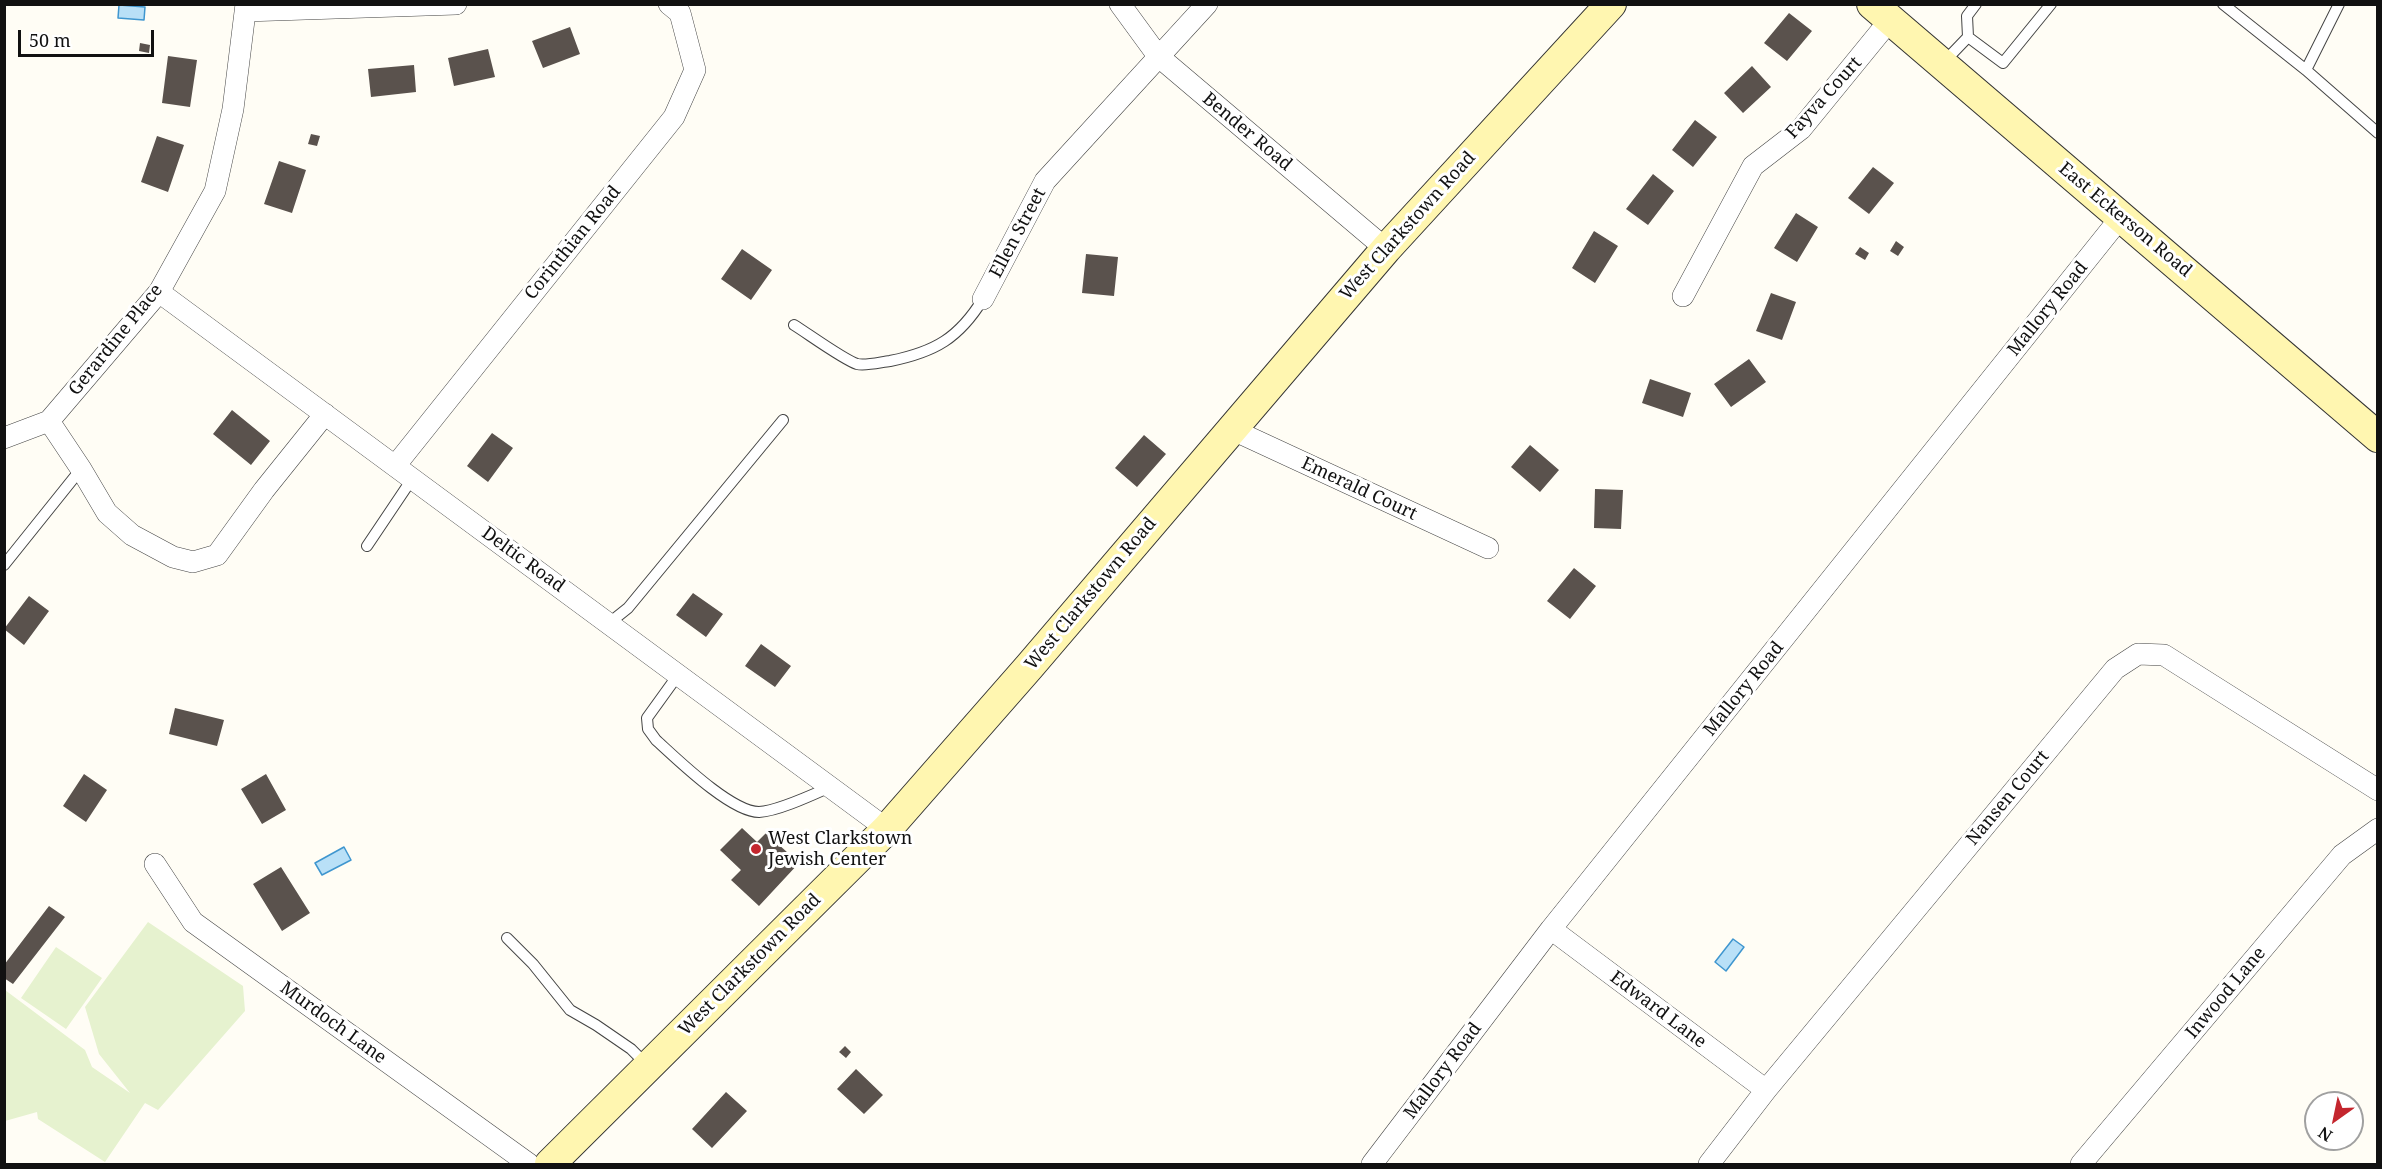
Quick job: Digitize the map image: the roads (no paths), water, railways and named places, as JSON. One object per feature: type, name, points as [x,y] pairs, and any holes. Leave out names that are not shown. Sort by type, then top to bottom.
[{"type":"street","points":[[246,8],[456,4]]},
{"type":"street","name":"Corinthian Road","points":[[395,466],[674,117],[695,70],[680,14],[669,4]]},
{"type":"street","name":"Bender Road","points":[[1120,4],[1158,57],[1386,249]]},
{"type":"street","name":"Ellen Street","points":[[983,299],[1045,181],[1207,4]]},
{"type":"street","name":"West Clarkstown Road","points":[[550,1164],[887,829],[1029,667],[1386,249],[1611,4]]},
{"type":"street","name":"Gerardine Place","points":[[4,438],[49,421],[159,292],[215,191],[233,109],[246,8]]},
{"type":"street","name":"East Eckerson Road","points":[[1881,12],[2378,437]]},
{"type":"street","name":"Fayva Court","points":[[1683,296],[1754,166],[1801,129],[1881,12]]},
{"type":"street","name":"Mallory Road","points":[[1372,1164],[1551,929],[2121,217]]},
{"type":"street","name":"Deltic Road","points":[[159,292],[887,829]]},
{"type":"street","points":[[49,421],[81,469],[106,513],[132,535],[172,557],[193,562],[217,555],[264,490],[325,414]]},
{"type":"street","name":"Emerald Court","points":[[1231,429],[1488,548]]},
{"type":"street","name":"Nansen Court","points":[[1708,1164],[1766,1090],[2115,669],[2138,654],[2164,655],[2378,790]]},
{"type":"street","name":"Inwood Lane","points":[[2081,1164],[2342,855],[2378,829]]},
{"type":"street","name":"Murdoch Lane","points":[[155,864],[193,922],[529,1164]]},
{"type":"street","name":"Edward Lane","points":[[1551,929],[1766,1090]]},
{"type":"lane","points":[[1942,64],[1968,37],[1967,16],[1976,4]]},
{"type":"lane","points":[[1968,37],[2003,63],[2051,4]]},
{"type":"lane","points":[[2223,4],[2306,70],[2378,133]]},
{"type":"lane","points":[[2306,70],[2339,4]]},
{"type":"lane","name":"Ellen Street","points":[[794,325],[858,364],[879,363],[927,351],[957,334],[971,319],[983,299]]},
{"type":"lane","points":[[608,624],[628,608],[783,420]]},
{"type":"lane","points":[[4,565],[81,469]]},
{"type":"lane","points":[[367,546],[412,479]]},
{"type":"lane","points":[[678,675],[647,718],[648,729],[656,740],[722,796],[743,808],[759,812],[794,802],[830,787]]},
{"type":"lane","points":[[507,938],[533,964],[570,1011],[614,1037],[648,1066]]},
{"type":"water","points":[[119,5],[145,7],[144,20],[118,18]]},
{"type":"water","points":[[344,847],[351,860],[322,875],[315,863]]},
{"type":"water","points":[[1733,939],[1744,947],[1726,971],[1715,962]]},
{"type":"place","name":"West Clarkstown Jewish Center","points":[[756,849]]}]
